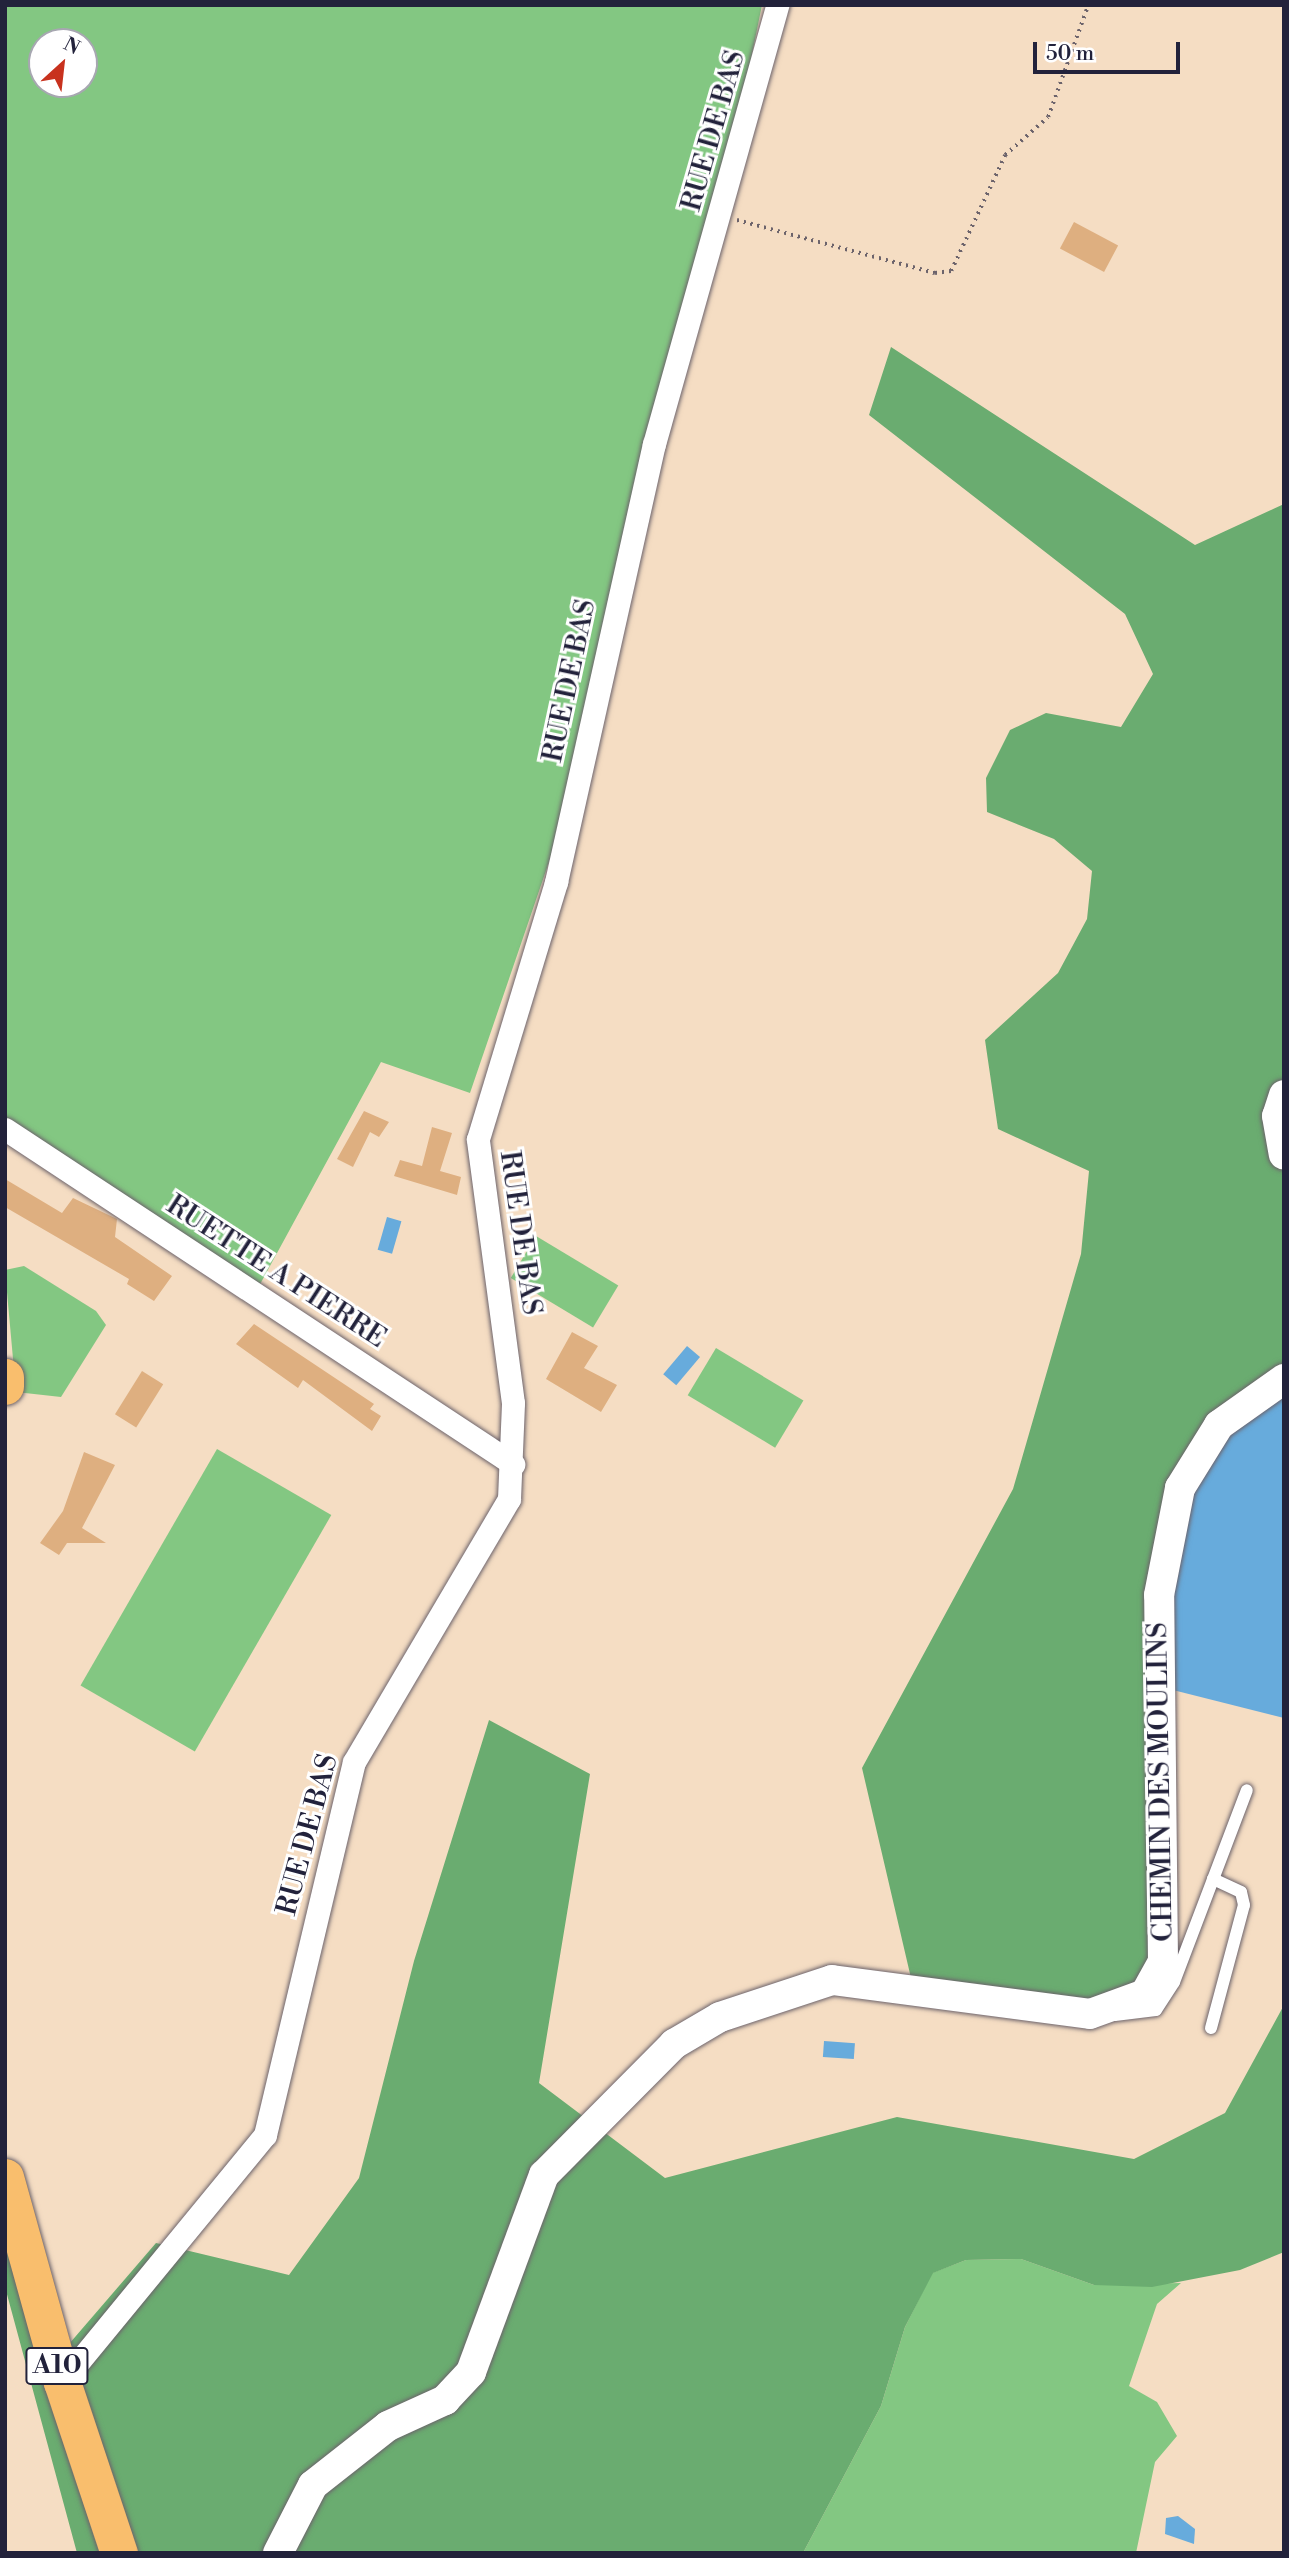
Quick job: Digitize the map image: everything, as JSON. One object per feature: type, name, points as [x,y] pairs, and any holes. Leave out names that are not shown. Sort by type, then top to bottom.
[{"type":"main road","points":[[5,1377],[5,1386]]},
{"type":"main road","name":"A10","points":[[5,2177],[62,2382],[120,2553]]},
{"type":"street","name":"RUE DE BAS","points":[[62,2382],[265,2135],[354,1762],[509,1499],[513,1464],[513,1403],[478,1139],[556,881],[654,444],[721,216],[777,5]]},
{"type":"street","points":[[1284,1095],[1277,1116],[1284,1154]]},
{"type":"street","name":"RUETTE A PIERRE","points":[[5,1129],[513,1464]]},
{"type":"street","name":"CHEMIN DES MOULINS","points":[[278,2553],[313,2485],[388,2426],[445,2400],[471,2372],[544,2175],[674,2044],[720,2017],[832,1980],[1090,2014],[1145,1994],[1163,1961],[1158,1595],[1180,1488],[1219,1425],[1284,1379]]},
{"type":"lane","points":[[1090,2014],[1156,2010],[1174,1982],[1247,1790]]},
{"type":"lane","points":[[1211,2028],[1244,1905],[1241,1892],[1213,1879]]},
{"type":"path","points":[[721,216],[935,273],[951,271],[1005,155],[1048,117],[1088,5]]},
{"type":"green space","points":[[5,5],[762,5],[738,123],[551,856],[470,1093],[381,1062],[258,1288],[5,1120]]},
{"type":"green space","points":[[891,347],[1195,545],[1284,504],[1284,1386],[1180,1488],[1163,1961],[1145,1994],[1090,2014],[914,1991],[862,1768],[1013,1489],[1081,1254],[1089,1171],[998,1129],[985,1040],[1058,973],[1087,919],[1092,871],[1054,839],[987,812],[986,778],[1010,730],[1046,713],[1121,727],[1153,674],[1125,614],[869,415]]},
{"type":"green space","points":[[536,1236],[618,1285],[593,1327],[511,1278]]},
{"type":"green space","points":[[24,1266],[96,1311],[106,1325],[61,1397],[16,1392],[5,1270]]},
{"type":"green space","points":[[716,1348],[803,1401],[775,1448],[688,1395]]},
{"type":"green space","points":[[217,1449],[331,1515],[195,1751],[80,1685]]},
{"type":"green space","points":[[489,1720],[590,1774],[539,2083],[665,2178],[897,2117],[1134,2159],[1225,2113],[1284,2005],[1284,2252],[1240,2270],[1152,2287],[1094,2285],[1021,2259],[966,2260],[933,2273],[905,2327],[881,2406],[803,2553],[77,2553],[5,2287],[5,2234],[63,2351],[156,2243],[289,2275],[359,2178],[414,1961]]},
{"type":"green space","points":[[1021,2259],[1094,2285],[1181,2283],[1157,2304],[1129,2386],[1157,2402],[1177,2436],[1155,2462],[1136,2553],[803,2553],[881,2406],[905,2327],[932,2273],[966,2260]]},
{"type":"water","points":[[387,1217],[401,1221],[392,1254],[378,1250]]},
{"type":"water","points":[[687,1346],[700,1357],[676,1385],[663,1374]]},
{"type":"water","points":[[1284,1386],[1284,1718],[1165,1688],[1161,1583],[1219,1425]]},
{"type":"water","points":[[824,2041],[855,2043],[854,2059],[823,2057]]},
{"type":"water","points":[[1178,2516],[1195,2529],[1194,2544],[1165,2534],[1166,2518]]},
{"type":"building","points":[[1074,222],[1118,245],[1104,272],[1060,248]]},
{"type":"building","points":[[364,1111],[389,1122],[379,1137],[370,1132],[353,1167],[337,1159]]},
{"type":"building","points":[[432,1127],[452,1133],[440,1171],[461,1177],[457,1195],[394,1176],[400,1160],[422,1166]]},
{"type":"building","points":[[5,1179],[62,1213],[73,1198],[117,1219],[115,1237],[172,1276],[154,1301],[127,1284],[129,1279],[5,1207]]},
{"type":"building","points":[[254,1324],[374,1404],[370,1409],[381,1416],[372,1431],[303,1380],[298,1388],[236,1344]]},
{"type":"building","points":[[572,1332],[598,1346],[584,1368],[617,1385],[601,1412],[546,1379]]},
{"type":"building","points":[[142,1371],[163,1384],[136,1427],[115,1414]]},
{"type":"building","points":[[84,1452],[115,1465],[82,1528],[106,1543],[67,1543],[59,1555],[40,1543],[63,1511]]}]
